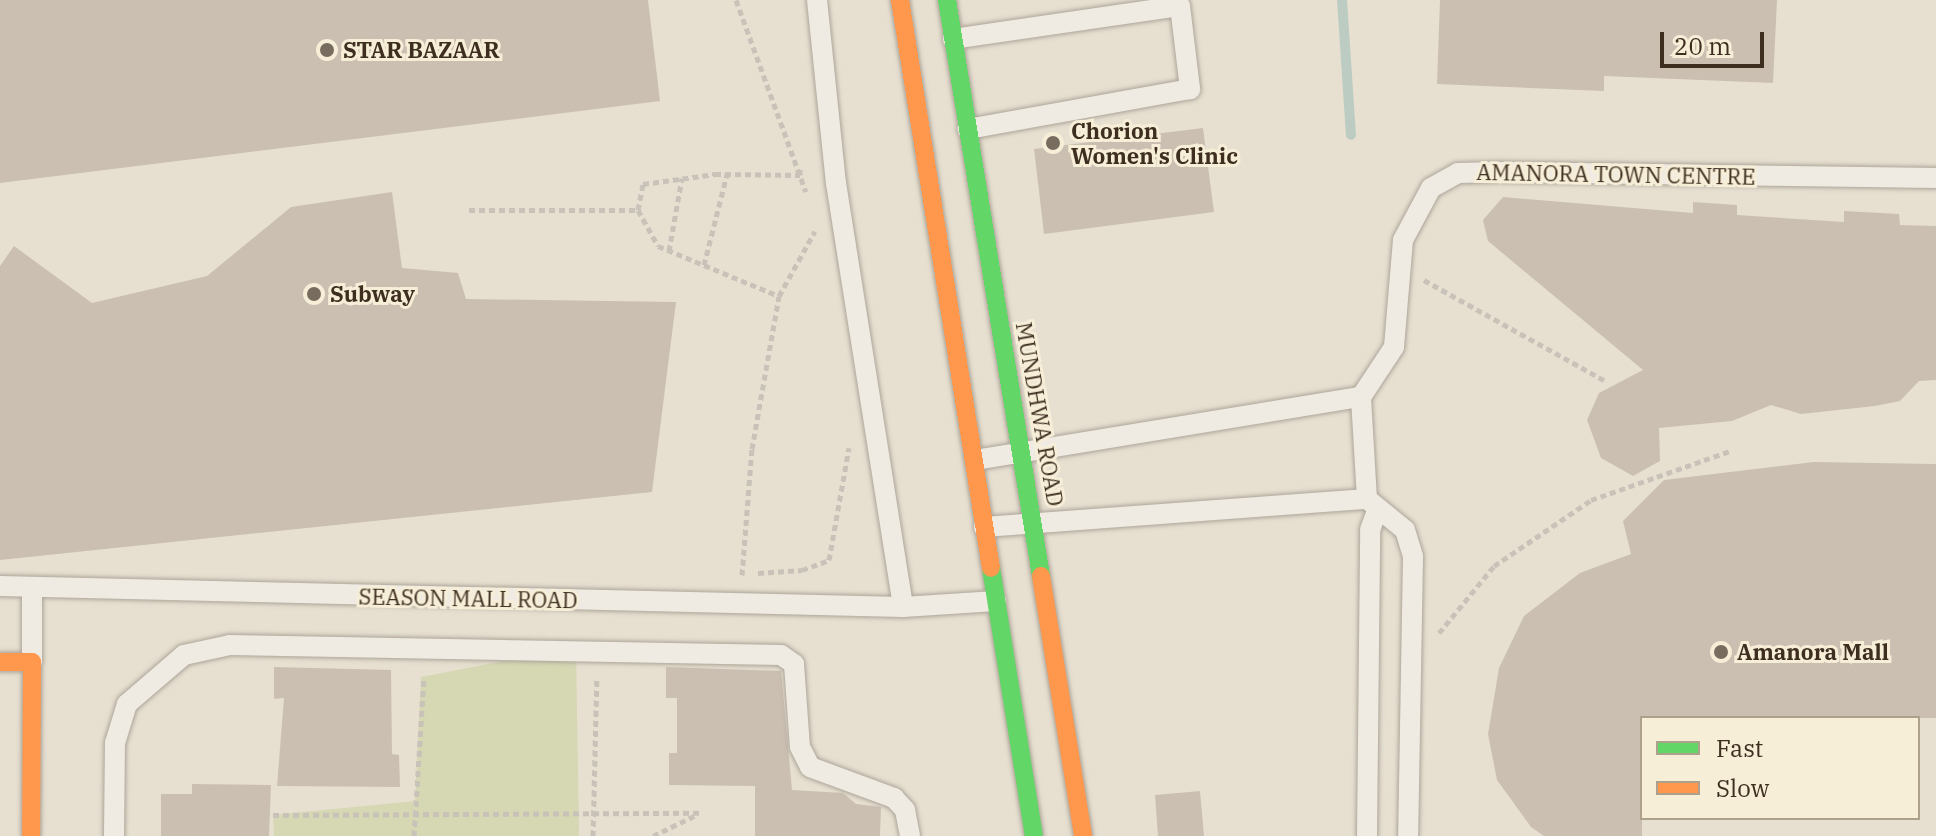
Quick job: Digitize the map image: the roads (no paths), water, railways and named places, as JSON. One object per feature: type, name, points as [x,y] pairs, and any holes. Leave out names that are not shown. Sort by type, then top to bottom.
[{"type":"main road","points":[[900,0],[1034,836]]},
{"type":"main road","name":"MUNDHWA ROAD","points":[[947,0],[1083,836]]},
{"type":"main road","points":[[0,662],[32,662],[31,836]]},
{"type":"lane","points":[[817,0],[836,183],[903,607]]},
{"type":"lane","points":[[953,39],[1180,6],[1190,89],[968,129]]},
{"type":"lane","name":"AMANORA TOWN CENTRE","points":[[1361,397],[1394,347],[1403,240],[1414,212],[1431,188],[1458,173],[1936,178]]},
{"type":"lane","points":[[975,460],[1361,397],[1372,504],[1367,836]]},
{"type":"lane","points":[[984,527],[1033,520],[1372,504],[1405,530],[1413,557],[1408,836]]},
{"type":"lane","name":"SEASON MALL ROAD","points":[[0,586],[903,607],[996,601]]},
{"type":"lane","points":[[32,589],[32,662]]},
{"type":"lane","points":[[114,836],[115,743],[127,704],[184,655],[230,645],[781,655],[794,664],[800,747],[810,767],[894,798],[905,810],[910,836]]},
{"type":"waterway","points":[[1342,0],[1351,135]]},
{"type":"place","name":"STAR BAZAAR","points":[[327,50]]},
{"type":"place","name":"Chorion Women's Clinic","points":[[1053,143]]},
{"type":"place","name":"Subway","points":[[314,294]]},
{"type":"place","name":"Amanora Mall","points":[[1721,652]]}]
